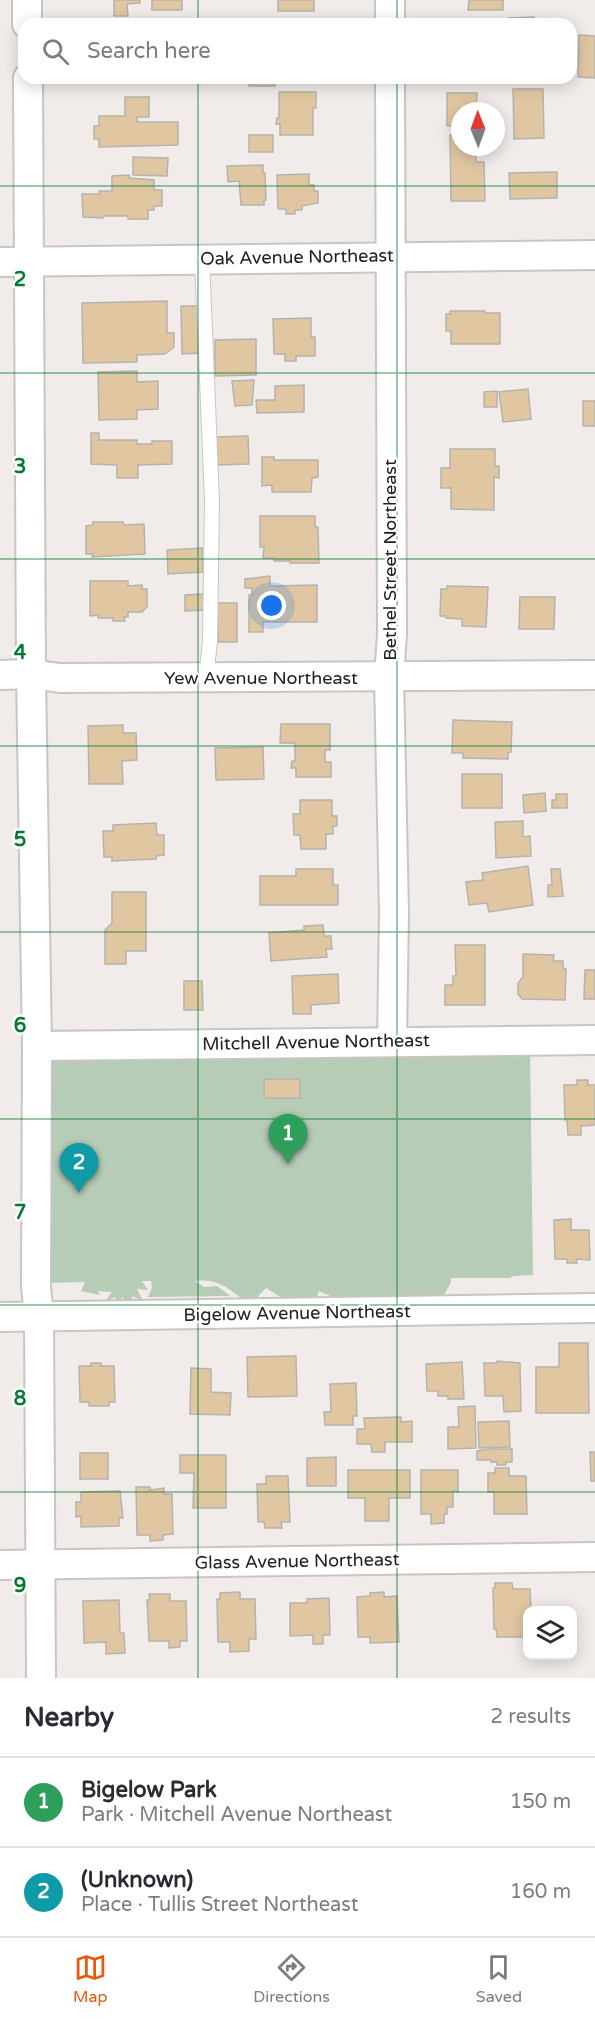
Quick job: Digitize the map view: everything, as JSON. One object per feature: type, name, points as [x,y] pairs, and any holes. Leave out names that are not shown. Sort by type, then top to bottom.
[{"type":"street","points":[[27,0],[27,18]]},
{"type":"street","points":[[390,0],[390,18]]},
{"type":"street","points":[[28,84],[31,674],[38,1046],[36,1286],[39,1317],[41,1678]]},
{"type":"street","name":"Bethel Street Northeast","points":[[390,84],[392,634],[389,677],[394,912],[392,1041]]},
{"type":"street","name":"Oak Avenue Northeast","points":[[0,262],[595,255]]},
{"type":"street","name":"Yew Avenue Northeast","points":[[0,675],[31,674],[60,678],[206,678],[595,675]]},
{"type":"street","name":"Mitchell Avenue Northeast","points":[[38,1046],[595,1040]]},
{"type":"street","name":"Bigelow Avenue Northeast","points":[[0,1317],[595,1308]]},
{"type":"street","name":"Glass Avenue Northeast","points":[[0,1565],[595,1557]]},
{"type":"lane","points":[[202,258],[212,501],[210,640],[206,678]]},
{"type":"green space","points":[[530,1047],[533,1275],[510,1278],[451,1278],[443,1297],[351,1305],[319,1291],[316,1299],[295,1306],[266,1288],[250,1305],[231,1290],[204,1281],[195,1281],[204,1287],[217,1286],[230,1296],[148,1297],[152,1288],[151,1281],[142,1281],[148,1290],[137,1289],[143,1301],[132,1296],[132,1306],[122,1297],[119,1309],[115,1297],[104,1303],[112,1292],[98,1291],[100,1295],[81,1291],[85,1282],[46,1283],[42,1053]]},
{"type":"building","points":[[114,0],[140,0],[140,3],[127,4],[128,16],[114,16]]},
{"type":"building","points":[[152,0],[182,0],[182,10],[152,10]]},
{"type":"building","points":[[278,0],[314,0],[314,11],[278,11]]},
{"type":"building","points":[[469,0],[503,0],[503,10],[468,10]]},
{"type":"building","points":[[579,35],[595,36],[595,78],[578,77]]},
{"type":"building","points":[[249,84],[275,84],[275,86],[249,86]]},
{"type":"building","points":[[513,89],[543,89],[544,138],[514,139]]},
{"type":"building","points":[[279,92],[316,92],[316,108],[313,108],[313,135],[280,135],[280,124],[276,124],[279,118]]},
{"type":"building","points":[[447,93],[477,93],[476,102],[451,102],[451,126],[447,126]]},
{"type":"building","points":[[125,97],[149,97],[149,117],[137,117],[137,122],[178,122],[178,145],[99,147],[99,139],[94,139],[94,126],[99,126],[99,116],[125,116]]},
{"type":"building","points":[[249,135],[273,135],[273,152],[249,152]]},
{"type":"building","points":[[450,135],[451,156],[476,156],[476,162],[484,162],[485,201],[451,201]]},
{"type":"building","points":[[133,157],[168,158],[167,176],[133,175]]},
{"type":"building","points":[[263,165],[266,200],[264,200],[264,205],[241,205],[239,181],[228,182],[227,166]]},
{"type":"building","points":[[557,172],[557,198],[510,199],[509,173]]},
{"type":"building","points":[[309,174],[309,185],[314,185],[314,191],[318,191],[318,203],[302,206],[302,210],[295,210],[295,214],[286,214],[286,209],[278,209],[277,175]]},
{"type":"building","points":[[129,175],[129,178],[154,180],[154,190],[162,190],[162,206],[154,206],[154,210],[148,210],[148,219],[128,219],[128,216],[83,217],[82,194],[112,191],[112,176]]},
{"type":"building","points":[[167,301],[167,333],[174,333],[174,347],[165,354],[137,355],[137,362],[83,363],[82,303]]},
{"type":"building","points":[[181,306],[200,306],[201,353],[182,354]]},
{"type":"building","points":[[450,311],[500,313],[500,344],[451,344],[451,331],[446,331],[446,314],[450,314]]},
{"type":"building","points":[[311,318],[311,337],[315,337],[315,356],[296,356],[296,361],[285,361],[285,354],[274,354],[273,319]]},
{"type":"building","points":[[256,339],[256,375],[215,376],[215,340]]},
{"type":"building","points":[[137,371],[137,382],[158,381],[158,409],[137,410],[137,419],[99,420],[98,372]]},
{"type":"building","points":[[254,380],[252,405],[235,406],[232,381]]},
{"type":"building","points":[[304,385],[304,412],[257,413],[256,400],[275,400],[275,386]]},
{"type":"building","points":[[528,389],[531,419],[503,422],[499,392]]},
{"type":"building","points":[[497,391],[497,407],[484,407],[484,392]]},
{"type":"building","points":[[583,401],[595,401],[595,426],[583,426]]},
{"type":"building","points":[[91,433],[99,433],[99,440],[137,440],[137,444],[172,441],[172,464],[138,465],[138,478],[117,478],[117,465],[91,464]]},
{"type":"building","points":[[248,436],[249,464],[216,465],[216,437]]},
{"type":"building","points":[[450,449],[495,449],[495,466],[499,466],[499,478],[494,477],[494,510],[451,509],[451,488],[441,488],[441,468],[450,468]]},
{"type":"building","points":[[262,457],[274,457],[274,460],[318,460],[318,477],[312,478],[311,492],[272,492],[272,485],[262,486]]},
{"type":"building","points":[[260,516],[315,516],[315,527],[318,527],[319,563],[290,563],[290,561],[274,561],[274,558],[263,558],[264,547],[260,547]]},
{"type":"building","points":[[93,522],[144,524],[145,554],[92,557],[93,554],[86,554],[86,526],[93,525]]},
{"type":"building","points":[[202,548],[203,572],[168,574],[167,550]]},
{"type":"building","points":[[270,576],[270,586],[317,585],[317,622],[263,622],[263,632],[249,632],[249,595],[252,595],[252,588],[245,588],[245,579]]},
{"type":"building","points":[[90,581],[128,581],[128,586],[142,585],[142,589],[147,589],[147,607],[142,612],[128,612],[128,617],[124,617],[125,621],[98,618],[98,615],[90,616]]},
{"type":"building","points":[[447,586],[488,587],[486,627],[462,626],[462,619],[440,616],[441,589],[447,589]]},
{"type":"building","points":[[205,594],[205,610],[185,611],[185,595]]},
{"type":"building","points":[[520,597],[555,597],[554,629],[519,629]]},
{"type":"building","points":[[217,603],[237,603],[237,642],[218,642]]},
{"type":"building","points":[[453,720],[512,722],[511,752],[508,753],[508,759],[463,758],[463,753],[452,753]]},
{"type":"building","points":[[281,724],[330,724],[330,750],[325,750],[325,762],[331,762],[331,777],[296,777],[296,768],[291,768],[292,761],[295,761],[295,743],[280,743]]},
{"type":"building","points":[[123,725],[123,733],[136,733],[137,760],[122,761],[123,784],[89,784],[88,726]]},
{"type":"building","points":[[263,747],[264,779],[216,780],[215,748]]},
{"type":"building","points":[[462,774],[502,774],[502,808],[462,808]]},
{"type":"building","points":[[545,793],[546,811],[524,813],[523,795]]},
{"type":"building","points":[[556,794],[567,794],[567,808],[552,808],[552,800],[556,800]]},
{"type":"building","points":[[300,800],[332,800],[332,816],[337,816],[337,826],[333,826],[333,834],[326,834],[326,849],[301,849],[300,835],[294,835],[293,814],[300,814]]},
{"type":"building","points":[[523,821],[523,837],[530,836],[531,856],[496,858],[495,822]]},
{"type":"building","points":[[156,823],[157,835],[164,835],[164,855],[156,856],[156,859],[112,861],[112,857],[104,857],[103,831],[113,831],[113,825]]},
{"type":"building","points":[[528,866],[533,905],[489,912],[487,903],[469,905],[466,882],[483,880],[482,873]]},
{"type":"building","points":[[296,869],[333,869],[333,885],[338,885],[338,905],[260,905],[260,876],[296,876]]},
{"type":"building","points":[[551,869],[560,869],[563,896],[548,897],[548,885],[552,885]]},
{"type":"building","points":[[112,892],[146,892],[146,951],[126,951],[126,964],[105,964],[105,930],[112,923]]},
{"type":"building","points":[[323,925],[324,936],[331,936],[332,949],[326,949],[327,957],[271,961],[269,933],[304,930],[304,926]]},
{"type":"building","points":[[455,945],[485,945],[485,1005],[445,1005],[445,985],[453,985],[453,976],[456,976]]},
{"type":"building","points":[[523,954],[554,955],[553,961],[563,961],[563,969],[566,969],[565,1000],[522,999],[518,994],[518,983],[523,977]]},
{"type":"building","points":[[585,970],[595,970],[595,999],[584,999]]},
{"type":"building","points":[[338,974],[339,1003],[311,1005],[311,1014],[293,1014],[292,976]]},
{"type":"building","points":[[184,981],[202,981],[203,1010],[184,1010]]},
{"type":"building","points":[[264,1079],[300,1079],[300,1098],[264,1098]]},
{"type":"building","points":[[577,1080],[588,1080],[588,1085],[595,1085],[595,1125],[581,1126],[581,1135],[568,1135],[564,1085],[577,1085]]},
{"type":"building","points":[[571,1219],[571,1230],[589,1230],[590,1260],[576,1259],[577,1263],[567,1263],[567,1259],[555,1259],[554,1220]]},
{"type":"building","points":[[559,1343],[588,1343],[589,1413],[536,1413],[536,1367],[559,1367]]},
{"type":"building","points":[[296,1356],[297,1396],[248,1397],[247,1357]]},
{"type":"building","points":[[497,1361],[520,1363],[521,1411],[504,1412],[503,1396],[485,1396],[484,1363],[497,1363]]},
{"type":"building","points":[[462,1362],[464,1399],[448,1399],[448,1396],[438,1396],[438,1391],[427,1391],[426,1364]]},
{"type":"building","points":[[91,1363],[114,1366],[115,1402],[109,1402],[109,1406],[89,1406],[89,1402],[80,1402],[79,1366],[91,1366]]},
{"type":"building","points":[[191,1368],[211,1369],[211,1392],[231,1393],[230,1415],[190,1414]]},
{"type":"building","points":[[356,1383],[357,1416],[353,1416],[353,1425],[325,1425],[324,1412],[331,1412],[330,1384]]},
{"type":"building","points":[[475,1406],[476,1448],[448,1449],[448,1427],[459,1427],[458,1407]]},
{"type":"building","points":[[401,1417],[401,1422],[412,1421],[412,1442],[385,1442],[385,1452],[372,1452],[371,1444],[357,1444],[357,1429],[365,1429],[364,1418]]},
{"type":"building","points":[[509,1421],[510,1447],[479,1448],[478,1422]]},
{"type":"building","points":[[512,1449],[512,1462],[497,1465],[497,1462],[491,1462],[491,1460],[477,1460],[477,1451]]},
{"type":"building","points":[[590,1452],[595,1452],[595,1481],[591,1481]]},
{"type":"building","points":[[80,1453],[108,1453],[108,1479],[80,1479]]},
{"type":"building","points":[[180,1455],[226,1455],[226,1508],[193,1508],[194,1473],[180,1473]]},
{"type":"building","points":[[336,1457],[336,1486],[307,1486],[307,1458]]},
{"type":"building","points":[[495,1468],[509,1468],[509,1476],[526,1476],[527,1514],[494,1514],[494,1492],[488,1492],[488,1473],[495,1473]]},
{"type":"building","points":[[348,1470],[410,1470],[410,1498],[389,1498],[389,1521],[365,1521],[365,1498],[348,1498]]},
{"type":"building","points":[[421,1470],[458,1470],[458,1492],[453,1491],[453,1507],[447,1507],[444,1523],[431,1524],[431,1514],[421,1514]]},
{"type":"building","points":[[266,1476],[288,1476],[290,1522],[281,1522],[282,1528],[265,1528],[264,1522],[258,1522],[257,1484],[266,1484]]},
{"type":"building","points":[[136,1487],[150,1487],[150,1490],[164,1488],[164,1494],[172,1494],[173,1534],[163,1535],[163,1540],[150,1541],[150,1535],[137,1535]]},
{"type":"building","points":[[120,1491],[123,1518],[119,1518],[119,1526],[81,1527],[81,1516],[76,1517],[76,1502],[81,1502],[81,1492]]},
{"type":"building","points":[[495,1583],[512,1583],[513,1589],[530,1589],[531,1606],[523,1606],[523,1637],[497,1637],[496,1629],[494,1629],[493,1588],[495,1588]]},
{"type":"building","points":[[240,1592],[240,1599],[255,1599],[256,1639],[249,1639],[249,1651],[230,1652],[230,1642],[218,1642],[217,1599],[220,1599],[220,1593]]},
{"type":"building","points":[[384,1592],[384,1597],[397,1596],[399,1642],[370,1643],[370,1637],[358,1637],[357,1597]]},
{"type":"building","points":[[149,1594],[170,1594],[170,1601],[186,1601],[187,1641],[180,1641],[180,1647],[169,1648],[169,1641],[149,1641],[147,1600],[150,1600]]},
{"type":"building","points":[[329,1598],[330,1635],[323,1635],[323,1644],[313,1644],[313,1635],[290,1636],[290,1603],[307,1603],[307,1599]]},
{"type":"building","points":[[119,1600],[120,1633],[124,1633],[125,1653],[106,1654],[106,1642],[84,1643],[83,1601]]},
{"type":"place","name":"Bigelow Park","points":[[288,1164]]},
{"type":"place","name":"(Unknown)","points":[[79,1193]]}]
